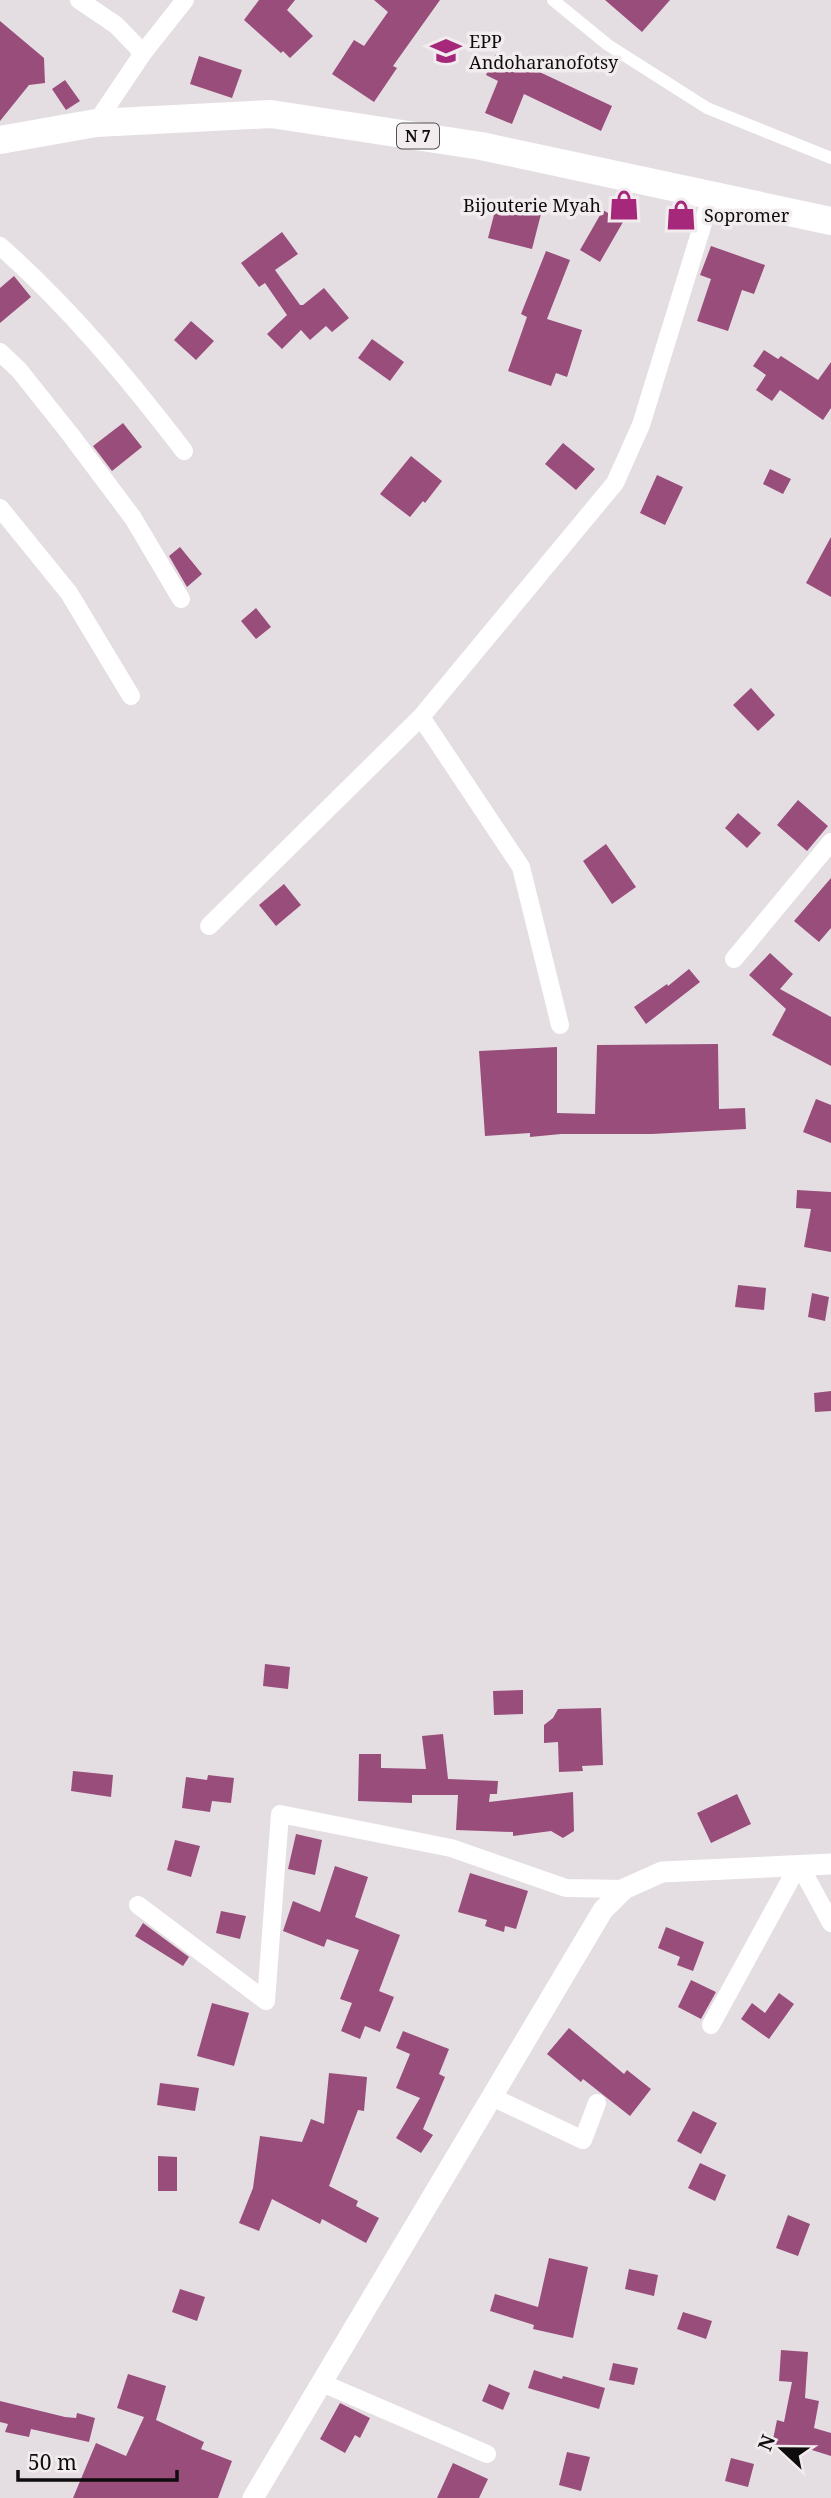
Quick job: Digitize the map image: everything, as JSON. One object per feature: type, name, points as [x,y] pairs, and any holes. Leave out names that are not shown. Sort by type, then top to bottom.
[{"type":"main road","name":"N 7","points":[[0,140],[96,123],[271,114],[481,146],[831,221]]},
{"type":"street","points":[[79,0],[116,25],[143,53]]},
{"type":"street","points":[[96,123],[143,53],[185,0]]},
{"type":"street","points":[[552,0],[608,45],[707,108],[831,158]]},
{"type":"street","points":[[209,926],[421,717],[615,483],[641,425],[712,194]]},
{"type":"street","points":[[0,246],[41,282],[73,317],[136,388],[184,451]]},
{"type":"street","points":[[0,352],[19,370],[62,423],[133,518],[181,599]]},
{"type":"street","points":[[0,508],[69,593],[131,696]]},
{"type":"street","points":[[421,717],[520,867],[560,1025]]},
{"type":"street","points":[[734,960],[831,842]]},
{"type":"street","points":[[138,1905],[265,2001],[280,1814],[452,1848],[566,1888],[624,1889]]},
{"type":"street","points":[[799,1864],[831,1923]]},
{"type":"street","points":[[711,2025],[799,1864]]},
{"type":"street","points":[[253,2498],[603,1910],[624,1889],[662,1872],[831,1864]]},
{"type":"street","points":[[492,2097],[583,2140],[597,2103]]},
{"type":"street","points":[[322,2383],[487,2454]]},
{"type":"building","points":[[259,0],[295,0],[287,10],[313,36],[290,58],[244,20]]},
{"type":"building","points":[[374,0],[440,0],[393,66],[397,68],[374,102],[332,74],[354,40],[364,46],[388,12]]},
{"type":"building","points":[[605,0],[670,0],[642,32]]},
{"type":"building","points":[[0,21],[44,58],[45,83],[29,85],[0,121]]},
{"type":"building","points":[[497,52],[612,106],[601,131],[524,94],[512,124],[485,113],[498,81],[486,75]]},
{"type":"building","points":[[199,56],[242,70],[232,98],[190,84]]},
{"type":"building","points":[[65,80],[80,101],[66,110],[52,89]]},
{"type":"building","points":[[497,203],[541,214],[532,249],[488,238]]},
{"type":"building","points":[[603,210],[623,222],[600,262],[580,250]]},
{"type":"building","points":[[282,232],[298,254],[275,270],[300,305],[324,288],[349,318],[332,332],[326,326],[310,340],[301,330],[282,349],[267,334],[287,315],[265,283],[259,287],[241,263]]},
{"type":"building","points":[[711,246],[765,265],[754,294],[742,290],[728,331],[697,321],[711,279],[700,275]]},
{"type":"building","points":[[546,251],[570,260],[547,319],[582,330],[567,377],[556,373],[551,386],[508,371],[527,317],[521,314]]},
{"type":"building","points":[[14,276],[31,297],[0,323],[0,288]]},
{"type":"building","points":[[191,321],[214,341],[196,360],[174,340]]},
{"type":"building","points":[[372,339],[404,362],[390,381],[358,358]]},
{"type":"building","points":[[764,350],[778,359],[781,356],[818,380],[831,362],[831,408],[823,420],[780,390],[772,401],[756,390],[766,375],[753,366]]},
{"type":"building","points":[[123,423],[142,447],[112,471],[93,446]]},
{"type":"building","points":[[563,443],[595,469],[576,490],[545,464]]},
{"type":"building","points":[[411,456],[442,481],[410,517],[380,494]]},
{"type":"building","points":[[770,469],[791,479],[783,494],[763,484]]},
{"type":"building","points":[[657,475],[683,487],[665,525],[640,513]]},
{"type":"building","points":[[831,537],[831,597],[806,583]]},
{"type":"building","points":[[180,547],[202,574],[187,587],[169,556]]},
{"type":"building","points":[[256,608],[271,627],[256,639],[241,621]]},
{"type":"building","points":[[751,688],[775,715],[758,731],[733,705]]},
{"type":"building","points":[[798,800],[828,826],[807,851],[777,825]]},
{"type":"building","points":[[738,813],[761,833],[747,848],[725,828]]},
{"type":"building","points":[[606,844],[636,887],[612,904],[583,861]]},
{"type":"building","points":[[831,878],[831,928],[819,942],[794,921]]},
{"type":"building","points":[[284,884],[301,905],[276,926],[259,905]]},
{"type":"building","points":[[770,953],[793,974],[780,989],[831,1017],[831,1066],[772,1035],[786,1009],[749,975]]},
{"type":"building","points":[[689,969],[700,982],[646,1024],[634,1007]]},
{"type":"building","points":[[718,1044],[719,1109],[745,1108],[746,1129],[652,1134],[561,1134],[530,1137],[530,1133],[485,1136],[479,1051],[557,1047],[557,1113],[595,1114],[597,1045]]},
{"type":"building","points":[[816,1099],[831,1105],[831,1143],[803,1132]]},
{"type":"building","points":[[797,1190],[831,1192],[831,1252],[804,1247],[811,1209],[796,1208]]},
{"type":"building","points":[[738,1285],[766,1288],[764,1310],[735,1307]]},
{"type":"building","points":[[812,1293],[829,1297],[825,1321],[808,1317]]},
{"type":"building","points":[[831,1391],[831,1411],[815,1412],[814,1393]]},
{"type":"building","points":[[265,1664],[290,1667],[288,1689],[263,1686]]},
{"type":"building","points":[[523,1690],[523,1714],[494,1715],[493,1691]]},
{"type":"building","points":[[601,1708],[603,1765],[582,1766],[583,1771],[559,1772],[558,1742],[544,1743],[544,1725],[553,1718],[558,1709]]},
{"type":"building","points":[[443,1734],[448,1779],[498,1781],[497,1794],[490,1794],[489,1802],[573,1792],[574,1831],[563,1838],[551,1831],[513,1836],[513,1832],[456,1830],[458,1795],[412,1795],[412,1803],[358,1801],[359,1754],[381,1754],[381,1768],[426,1769],[422,1736]]},
{"type":"building","points":[[73,1771],[113,1775],[111,1797],[71,1791]]},
{"type":"building","points":[[208,1775],[234,1778],[231,1803],[212,1801],[210,1812],[182,1808],[186,1777],[207,1780]]},
{"type":"building","points":[[737,1794],[751,1824],[711,1843],[697,1813]]},
{"type":"building","points":[[296,1834],[322,1840],[315,1875],[288,1869]]},
{"type":"building","points":[[175,1840],[200,1846],[191,1877],[167,1870]]},
{"type":"building","points":[[335,1866],[368,1877],[355,1917],[400,1935],[379,1991],[394,1997],[380,2032],[365,2026],[360,2039],[341,2031],[352,2003],[340,1999],[359,1950],[327,1939],[324,1947],[283,1931],[293,1901],[320,1912]]},
{"type":"building","points":[[470,1873],[528,1891],[516,1929],[505,1926],[504,1932],[485,1926],[487,1920],[458,1912]]},
{"type":"building","points":[[221,1911],[246,1916],[240,1939],[216,1933]]},
{"type":"building","points":[[143,1923],[189,1957],[183,1966],[135,1936]]},
{"type":"building","points":[[666,1927],[704,1942],[693,1971],[677,1965],[680,1957],[658,1948]]},
{"type":"building","points":[[691,1980],[716,1992],[701,2019],[678,2007]]},
{"type":"building","points":[[779,1993],[794,2004],[769,2039],[741,2019],[752,2003],[765,2013]]},
{"type":"building","points":[[212,2003],[249,2013],[234,2066],[197,2056]]},
{"type":"building","points":[[569,2028],[624,2074],[627,2070],[651,2089],[630,2116],[547,2054]]},
{"type":"building","points":[[403,2031],[449,2049],[439,2074],[445,2077],[423,2129],[433,2135],[421,2153],[396,2138],[420,2098],[396,2088],[410,2054],[396,2048]]},
{"type":"building","points":[[329,2073],[367,2077],[364,2111],[358,2110],[329,2186],[358,2201],[356,2206],[379,2218],[366,2243],[322,2219],[320,2224],[272,2199],[259,2231],[239,2223],[253,2188],[260,2136],[302,2142],[311,2119],[324,2124]]},
{"type":"building","points":[[160,2083],[199,2088],[195,2111],[157,2105]]},
{"type":"building","points":[[693,2111],[717,2123],[701,2154],[677,2141]]},
{"type":"building","points":[[158,2156],[177,2157],[177,2191],[158,2191]]},
{"type":"building","points":[[700,2163],[726,2175],[715,2201],[688,2188]]},
{"type":"building","points":[[788,2215],[810,2224],[798,2256],[776,2248]]},
{"type":"building","points":[[549,2258],[588,2267],[573,2338],[533,2329],[534,2325],[490,2311],[495,2294],[538,2307]]},
{"type":"building","points":[[629,2269],[658,2275],[654,2296],[625,2289]]},
{"type":"building","points":[[180,2289],[205,2297],[197,2321],[172,2312]]},
{"type":"building","points":[[683,2312],[712,2321],[706,2339],[677,2329]]},
{"type":"building","points":[[781,2350],[808,2352],[805,2398],[819,2401],[814,2428],[831,2433],[831,2456],[796,2445],[795,2449],[772,2444],[777,2420],[784,2422],[792,2382],[779,2381]]},
{"type":"building","points":[[613,2363],[638,2368],[634,2385],[609,2380]]},
{"type":"building","points":[[534,2370],[605,2388],[599,2409],[528,2388]]},
{"type":"building","points":[[128,2374],[166,2386],[156,2420],[204,2442],[201,2449],[232,2461],[218,2498],[73,2498],[96,2443],[126,2456],[144,2417],[117,2408]]},
{"type":"building","points":[[489,2384],[510,2393],[503,2410],[482,2401]]},
{"type":"building","points":[[0,2401],[65,2417],[76,2418],[77,2413],[95,2418],[89,2442],[31,2429],[29,2437],[5,2432],[8,2424],[0,2422]]},
{"type":"building","points":[[340,2403],[370,2418],[360,2438],[355,2435],[345,2453],[320,2439]]},
{"type":"building","points":[[567,2452],[590,2457],[581,2491],[559,2485]]},
{"type":"building","points":[[731,2458],[754,2464],[748,2487],[725,2481]]},
{"type":"building","points":[[453,2463],[488,2479],[479,2498],[437,2498]]},
{"type":"place","name":"EPP Andoharanofotsy","points":[[446,51]]},
{"type":"place","name":"Bijouterie Myah","points":[[624,205]]},
{"type":"place","name":"Sopromer","points":[[681,215]]}]
